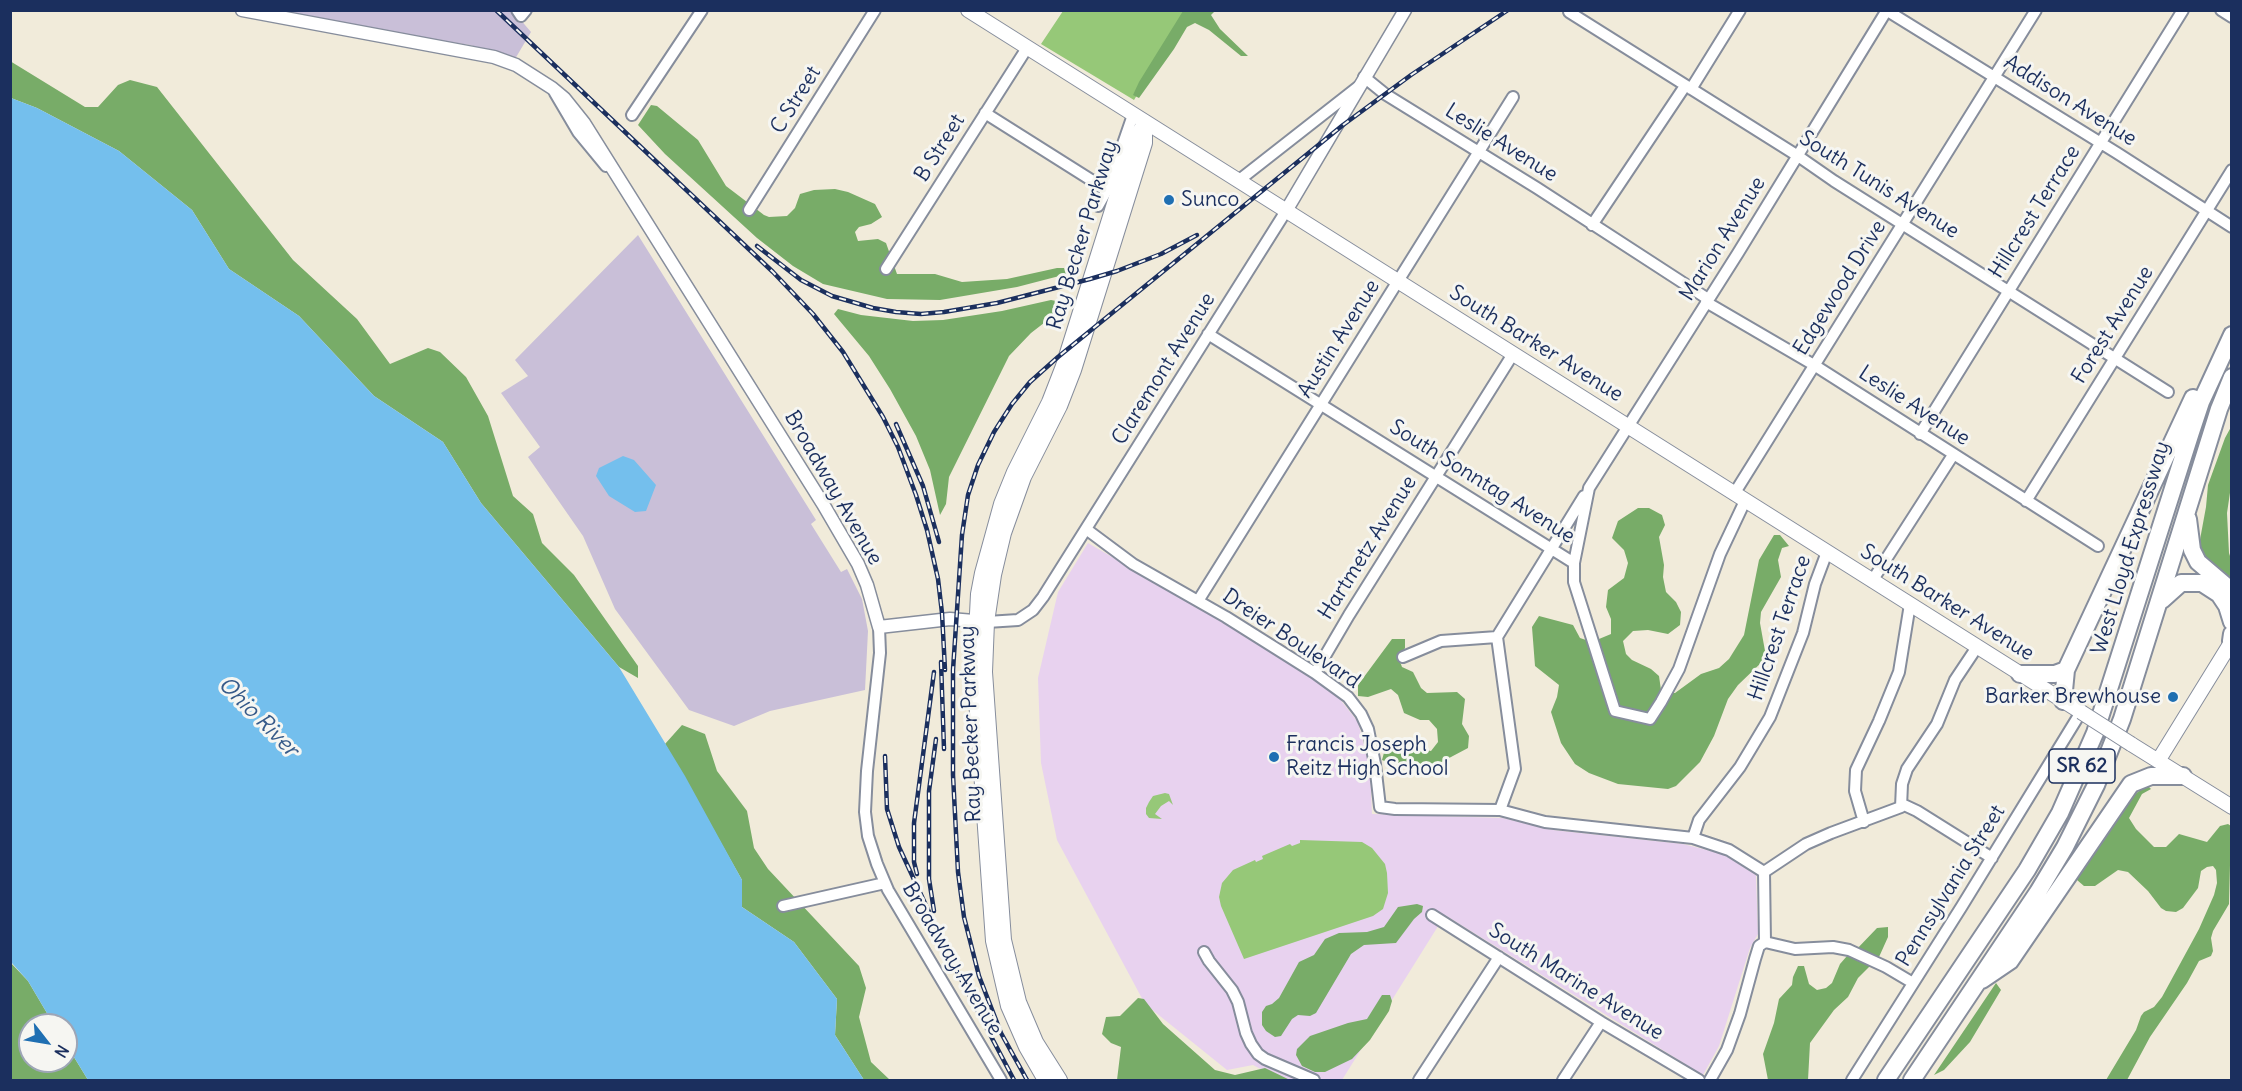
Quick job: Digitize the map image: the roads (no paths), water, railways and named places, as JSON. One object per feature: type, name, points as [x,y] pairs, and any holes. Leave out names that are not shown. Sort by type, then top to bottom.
[{"type":"highway","name":"West Lloyd Expressway","points":[[1886,1080],[2027,870],[2064,804],[2098,723],[2191,432],[2232,335]]},
{"type":"highway","points":[[2063,701],[2066,670],[2192,400],[2217,366]]},
{"type":"highway","name":"West Lloyd Expressway","points":[[1912,1080],[2038,892],[2080,818],[2122,719],[2207,447],[2232,377]]},
{"type":"highway","points":[[2207,447],[2232,406]]},
{"type":"highway","points":[[2188,512],[2195,556],[2201,565],[2230,592]]},
{"type":"highway","points":[[2160,603],[2181,583],[2202,583],[2219,594],[2232,622]]},
{"type":"highway","points":[[2231,641],[2232,634]]},
{"type":"highway","points":[[2020,674],[2055,674],[2066,670]]},
{"type":"highway","points":[[1979,981],[2010,961],[2131,784],[2151,776],[2182,776]]},
{"type":"main road","name":"South Barker Avenue","points":[[968,10],[2232,807]]},
{"type":"main road","name":"Ray Becker Parkway","points":[[1046,1080],[1026,1047],[1008,1006],[993,941],[975,690],[981,622],[982,573],[1001,504],[1014,472],[1049,402],[1063,366],[1139,118]]},
{"type":"main road","name":"Ray Becker Parkway","points":[[981,622],[1005,940],[1019,1002],[1036,1042],[1059,1080]]},
{"type":"main road","points":[[2158,761],[2231,641]]},
{"type":"street","name":"Broadway Avenue","points":[[242,10],[495,57],[516,65],[552,88],[578,114],[851,550],[867,585],[879,627],[880,653],[867,771],[865,812],[873,853],[885,883],[1001,1080]]},
{"type":"street","points":[[517,11],[521,16],[526,10]]},
{"type":"street","points":[[632,115],[702,10]]},
{"type":"street","name":"C Street","points":[[749,210],[875,10]]},
{"type":"street","name":"Claremont Avenue","points":[[879,627],[950,619],[981,622],[1017,620],[1033,610],[1286,211],[1405,10]]},
{"type":"street","points":[[1592,225],[1740,10]]},
{"type":"street","name":"Edgewood Drive","points":[[1649,719],[1662,702],[1679,669],[1740,497],[1815,365],[2036,10]]},
{"type":"street","name":"Hillcrest Terrace","points":[[1920,434],[2183,10]]},
{"type":"street","points":[[2220,10],[2232,17]]},
{"type":"street","name":"Addison Avenue","points":[[1887,11],[2232,227]]},
{"type":"street","name":"Marion Avenue","points":[[1497,637],[1887,11]]},
{"type":"street","name":"South Tunis Avenue","points":[[1569,12],[2168,392]]},
{"type":"street","name":"B Street","points":[[886,269],[1027,48]]},
{"type":"street","points":[[1238,180],[1361,82]]},
{"type":"street","name":"Leslie Avenue","points":[[1361,82],[1385,94],[1479,152],[1707,301],[1815,365],[2098,546]]},
{"type":"street","name":"Austin Avenue","points":[[1198,601],[1513,97]]},
{"type":"street","points":[[985,113],[1107,190]]},
{"type":"street","points":[[1098,206],[1139,118]]},
{"type":"street","name":"Forest Avenue","points":[[2026,501],[2232,170]]},
{"type":"street","name":"South Sonntag Avenue","points":[[1209,334],[1574,562],[1577,595],[1616,711],[1649,719]]},
{"type":"street","name":"Hartmetz Avenue","points":[[1315,673],[1513,354]]},
{"type":"street","points":[[1872,581],[1953,454]]},
{"type":"street","name":"Marion Avenue","points":[[1574,562],[1589,488]]},
{"type":"street","name":"Dreier Boulevard","points":[[1086,529],[1133,564],[1315,673],[1348,697],[1361,714],[1368,729],[1380,807],[1500,810],[1545,822],[1693,838],[1729,850],[1764,872]]},
{"type":"street","name":"Hillcrest Terrace","points":[[1693,838],[1699,820],[1740,767],[1770,717],[1803,633],[1815,584],[1827,552]]},
{"type":"street","points":[[1864,822],[1855,791],[1856,770],[1899,672],[1910,604]]},
{"type":"street","points":[[1403,657],[1441,642],[1497,637],[1515,770],[1500,810]]},
{"type":"street","points":[[1765,942],[1764,872],[1806,844],[1895,811],[1902,804],[1902,784],[1907,769],[1937,724],[1955,680],[1977,646]]},
{"type":"street","name":"Pennsylvania Street","points":[[1852,1080],[2081,712]]},
{"type":"street","points":[[1902,804],[1992,858]]},
{"type":"street","points":[[783,906],[885,883]]},
{"type":"street","name":"South Marine Avenue","points":[[1432,915],[1600,1022],[1700,1080]]},
{"type":"street","points":[[1710,1080],[1727,1050],[1759,946],[1765,942],[1795,949],[1833,947],[1849,950],[1886,967],[1913,983]]},
{"type":"street","points":[[1204,952],[1235,996],[1246,1033],[1258,1054],[1314,1080]]},
{"type":"street","points":[[1419,1080],[1499,957]]},
{"type":"street","points":[[1563,1080],[1600,1022]]},
{"type":"water","name":"Ohio River","points":[[11,98],[37,108],[119,151],[192,210],[229,269],[299,316],[374,396],[443,442],[481,503],[619,667],[685,776],[742,880],[742,907],[794,942],[837,999],[835,1035],[864,1080],[88,1080],[78,1064],[78,1013],[47,1013],[28,981],[11,962]]},
{"type":"water","points":[[623,456],[634,460],[656,485],[646,511],[635,512],[609,496],[596,476],[599,468]]},
{"type":"railway","points":[[496,10],[773,272],[813,314],[843,352],[883,417],[898,447],[916,495],[938,579],[945,670]]},
{"type":"railway","points":[[1027,1080],[1001,1033],[979,976],[964,917],[958,872],[953,775],[953,670],[962,535],[968,495],[978,465],[994,432],[1012,404],[1030,382],[1058,357],[1343,125],[1411,75],[1508,10]]},
{"type":"railway","points":[[757,246],[801,280],[832,296],[873,308],[921,314],[997,303],[1090,279],[1161,254],[1197,235]]},
{"type":"railway","points":[[896,424],[923,486],[939,542]]},
{"type":"railway","points":[[941,662],[944,749]]},
{"type":"railway","points":[[917,874],[914,862],[914,823],[934,672]]},
{"type":"railway","points":[[934,911],[929,879],[929,791],[936,739]]},
{"type":"railway","points":[[885,756],[887,809],[899,847],[953,964],[1014,1080]]},
{"type":"place","name":"Sunco","points":[[1169,200]]},
{"type":"place","name":"Barker Brewhouse","points":[[2173,697]]},
{"type":"place","name":"Francis Joseph Reitz High School","points":[[1274,757]]}]
